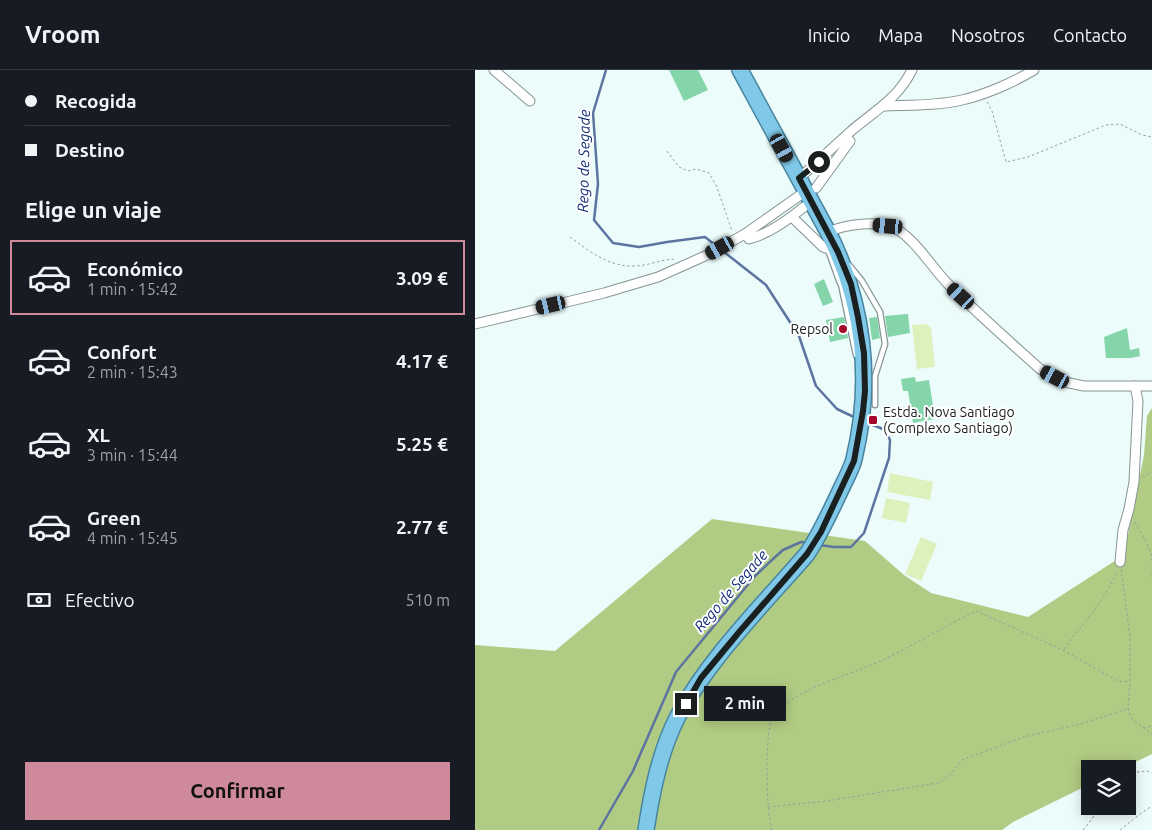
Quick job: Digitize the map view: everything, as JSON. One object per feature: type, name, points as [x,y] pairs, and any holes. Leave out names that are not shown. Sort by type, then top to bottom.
[{"type":"highway","points":[[645,830],[651,796],[662,756],[678,718],[701,678],[807,554],[821,532],[854,461],[863,411],[865,391],[864,353],[851,284],[807,186],[740,70]]},
{"type":"street","points":[[494,70],[530,102]]},
{"type":"street","points":[[807,186],[845,136],[883,106],[904,85],[911,70]]},
{"type":"street","points":[[883,106],[935,104],[962,100],[1015,81],[1034,70]]},
{"type":"street","points":[[475,324],[604,293],[658,277],[705,256],[745,234],[807,186],[850,141],[845,136]]},
{"type":"street","points":[[745,234],[749,239],[759,236],[804,207]]},
{"type":"street","points":[[791,217],[823,247],[836,254]]},
{"type":"street","points":[[828,232],[837,228],[869,224],[888,226],[898,230],[948,284],[1039,368],[1069,383],[1084,386],[1152,386]]},
{"type":"street","points":[[1120,562],[1123,530],[1134,482],[1137,440],[1135,386]]},
{"type":"lane","points":[[836,254],[865,391]]},
{"type":"lane","points":[[836,254],[841,284]]},
{"type":"lane","points":[[836,254],[862,281],[880,312],[885,344],[875,376],[875,405]]},
{"type":"path","points":[[982,93],[992,111],[1006,162],[1028,157],[1106,125],[1120,124],[1152,137]]},
{"type":"path","points":[[667,151],[679,167],[688,171],[696,169],[709,173],[717,187],[735,239]]},
{"type":"path","points":[[569,237],[611,263],[633,266],[673,259],[681,267]]},
{"type":"path","points":[[1129,508],[1152,555],[1152,564]]},
{"type":"path","points":[[1063,650],[1097,606],[1115,577],[1120,562]]},
{"type":"path","points":[[1120,562],[1130,636],[1130,681],[1127,709],[1131,718],[1152,734]]},
{"type":"path","points":[[772,830],[769,822],[768,807],[768,734],[773,716],[799,694],[885,658],[976,611],[1063,650],[1115,680],[1130,681]]},
{"type":"path","points":[[768,807],[827,801],[938,783],[950,775],[963,760],[1024,737],[1080,724],[1127,709]]},
{"type":"path","points":[[1143,728],[1152,726]]},
{"type":"path","points":[[1136,772],[1147,771],[1152,773]]},
{"type":"path","points":[[1120,830],[1152,806]]},
{"type":"path","points":[[1083,830],[1094,815]]},
{"type":"green space","points":[[926,324],[931,328],[935,367],[917,369],[912,325]]},
{"type":"green space","points":[[1152,408],[1152,754],[1136,762],[1136,760],[1081,760],[1081,788],[1013,822],[1002,830],[475,830],[475,645],[555,651],[712,519],[865,541],[904,575],[931,593],[1028,617],[1124,555],[1144,455],[1147,416]]},
{"type":"green space","points":[[890,473],[933,482],[930,500],[887,492]]},
{"type":"green space","points":[[886,498],[910,503],[906,523],[882,518]]},
{"type":"green space","points":[[921,537],[937,544],[921,581],[905,574]]},
{"type":"building","points":[[669,70],[698,70],[708,90],[684,101]]},
{"type":"building","points":[[824,279],[833,302],[823,306],[814,284]]},
{"type":"building","points":[[908,314],[910,333],[888,337],[885,316]]},
{"type":"building","points":[[844,317],[848,338],[830,342],[826,320]]},
{"type":"building","points":[[877,317],[880,338],[872,340],[869,318]]},
{"type":"building","points":[[1127,328],[1130,350],[1139,348],[1140,356],[1106,358],[1104,337]]},
{"type":"building","points":[[915,377],[916,382],[929,380],[935,419],[913,423],[908,391],[903,391],[901,379]]},
{"type":"waterway","name":"Rego de Segade","points":[[606,70],[593,113],[598,184],[594,220],[613,243],[639,247],[705,237],[766,285],[799,336],[816,386],[837,409],[856,418]]},
{"type":"waterway","name":"Rego de Segade","points":[[820,545],[851,547],[864,533],[889,458],[890,440],[885,430],[866,422]]},
{"type":"waterway","name":"Rego de Segade","points":[[599,830],[633,771],[676,672],[755,576],[783,550],[801,542],[807,543]]},
{"type":"place","name":"Repsol","points":[[843,329]]},
{"type":"place","name":"Estda. Nova Santiago (Complexo Santiago)","points":[[873,420]]},
{"type":"route","points":[[686,704],[701,678],[807,554],[821,532],[854,461],[865,391],[864,353],[851,284],[838,252],[799,178],[819,162]]}]
